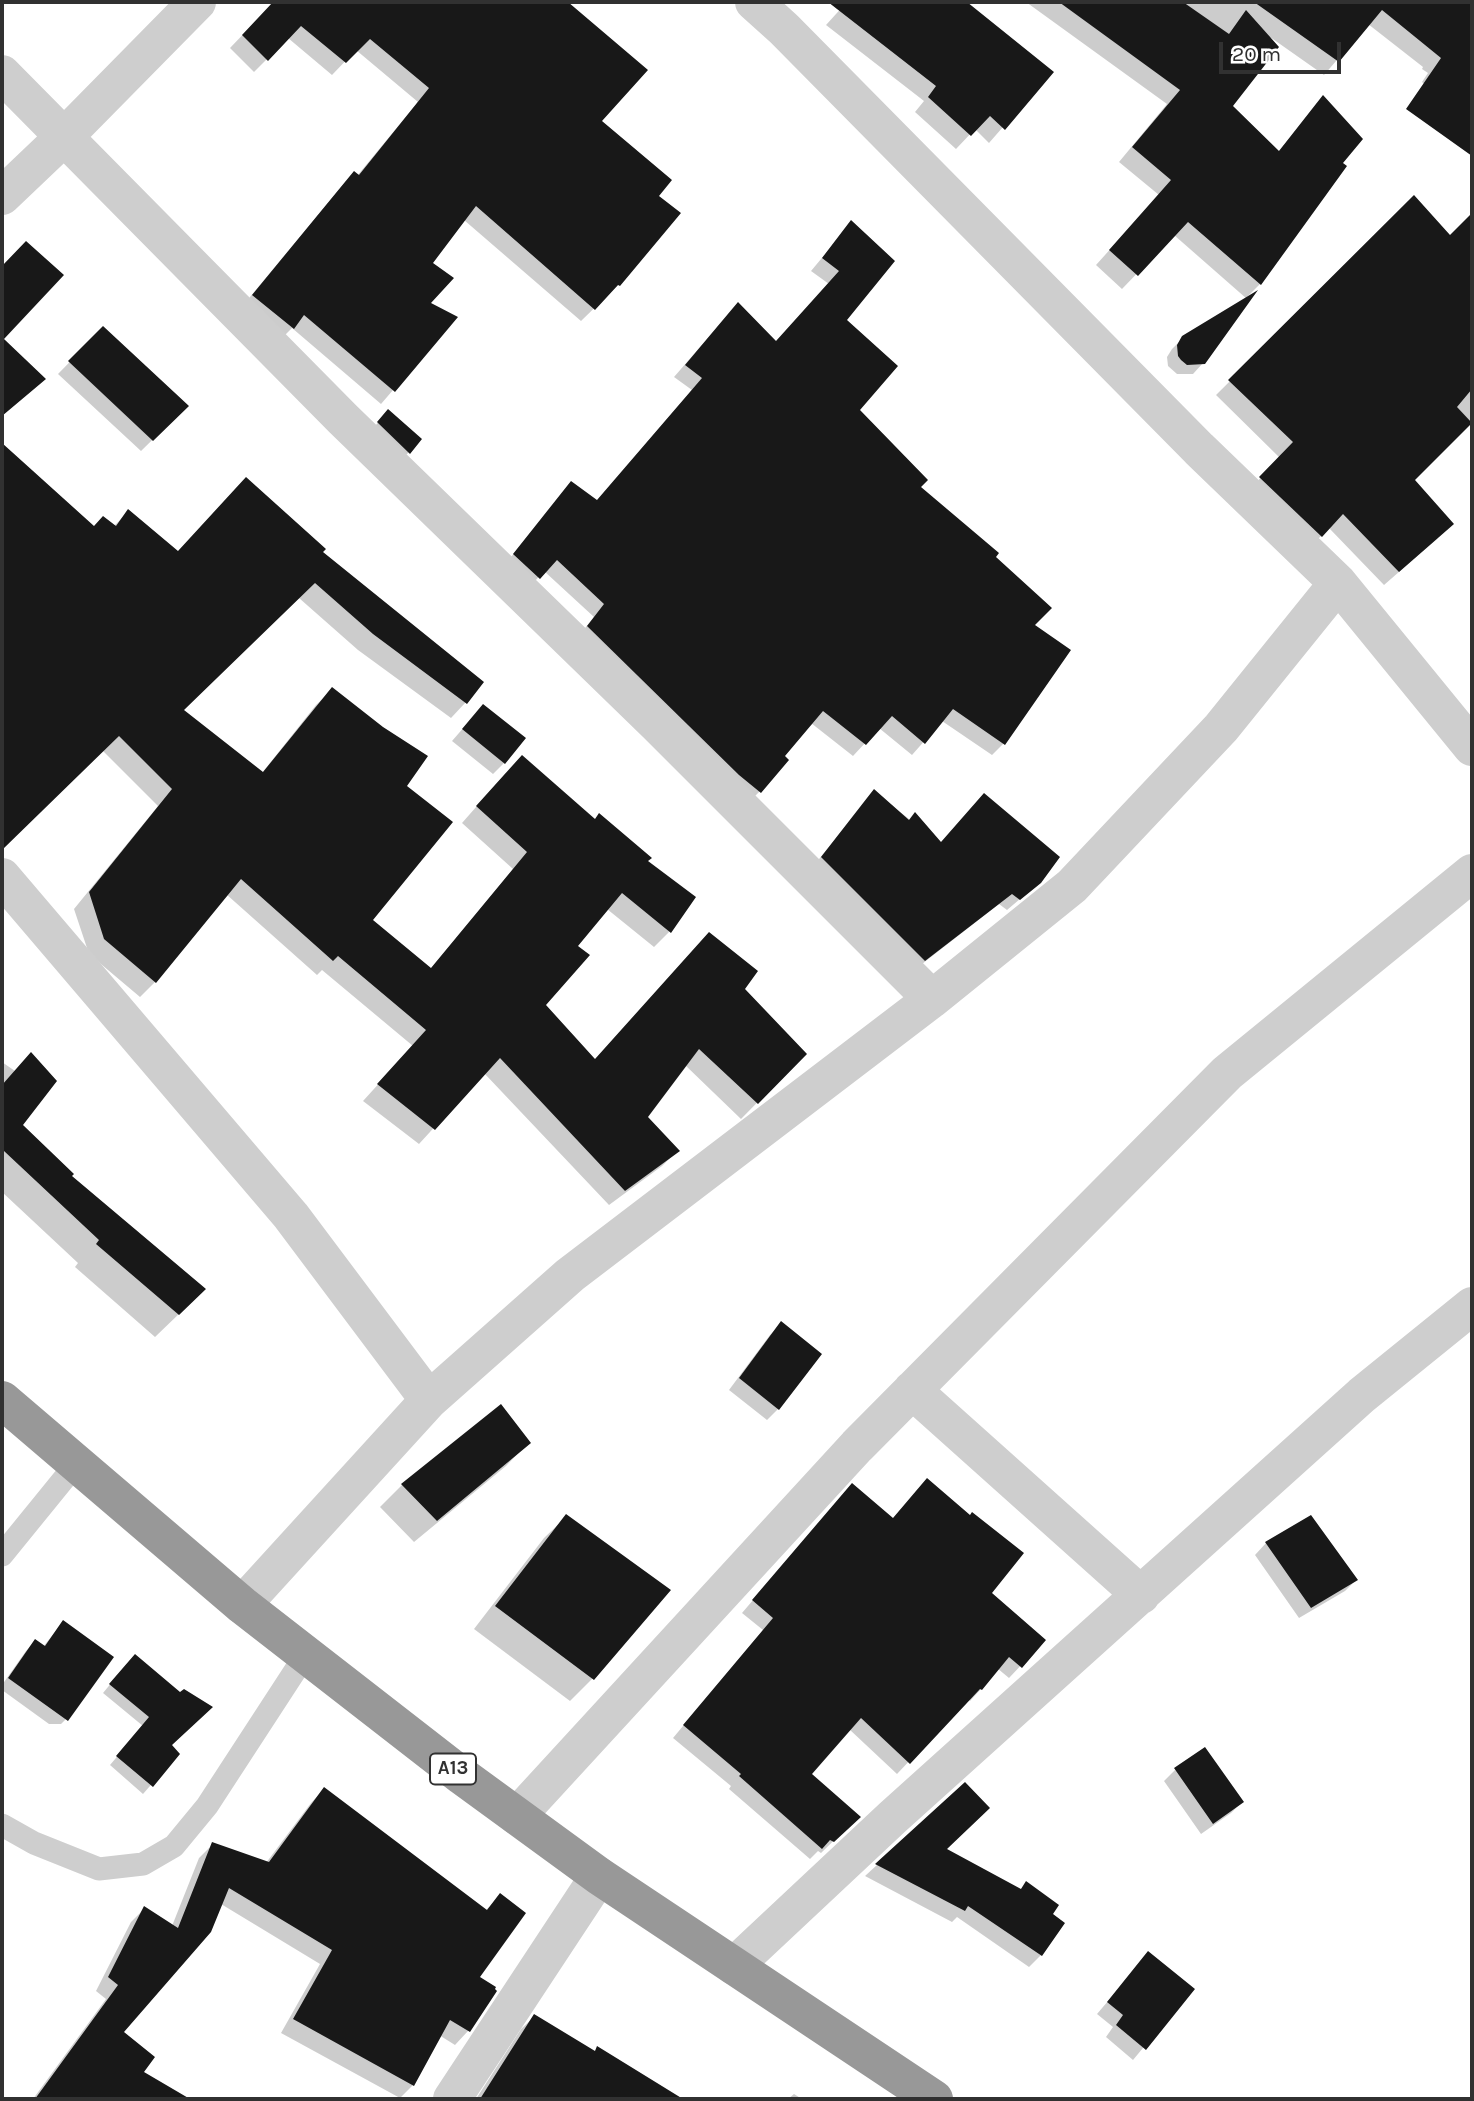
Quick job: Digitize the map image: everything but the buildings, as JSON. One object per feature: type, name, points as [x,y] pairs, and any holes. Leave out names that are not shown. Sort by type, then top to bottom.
[{"type":"highway","name":"A13","points":[[2,1400],[242,1605],[462,1776],[599,1877],[921,2095]]},
{"type":"street","points":[[2,195],[197,2]]},
{"type":"street","points":[[754,2],[784,29],[1199,449],[1338,583],[1472,747]]},
{"type":"street","points":[[2,74],[343,419],[666,732],[932,999]]},
{"type":"street","points":[[242,1605],[429,1400],[570,1275],[932,999],[1072,886],[1221,728],[1338,583]]},
{"type":"street","points":[[517,1816],[857,1446],[1227,1073],[1472,873]]},
{"type":"street","points":[[2,877],[291,1216],[429,1400]]},
{"type":"street","points":[[734,1966],[893,1817],[1362,1395],[1472,1307]]},
{"type":"street","points":[[912,1390],[1141,1595]]},
{"type":"street","points":[[452,2099],[599,1877]]},
{"type":"lane","points":[[2,1555],[76,1464]]},
{"type":"lane","points":[[2,1825],[34,1843],[99,1869],[143,1864],[174,1846],[207,1806],[306,1654]]}]
